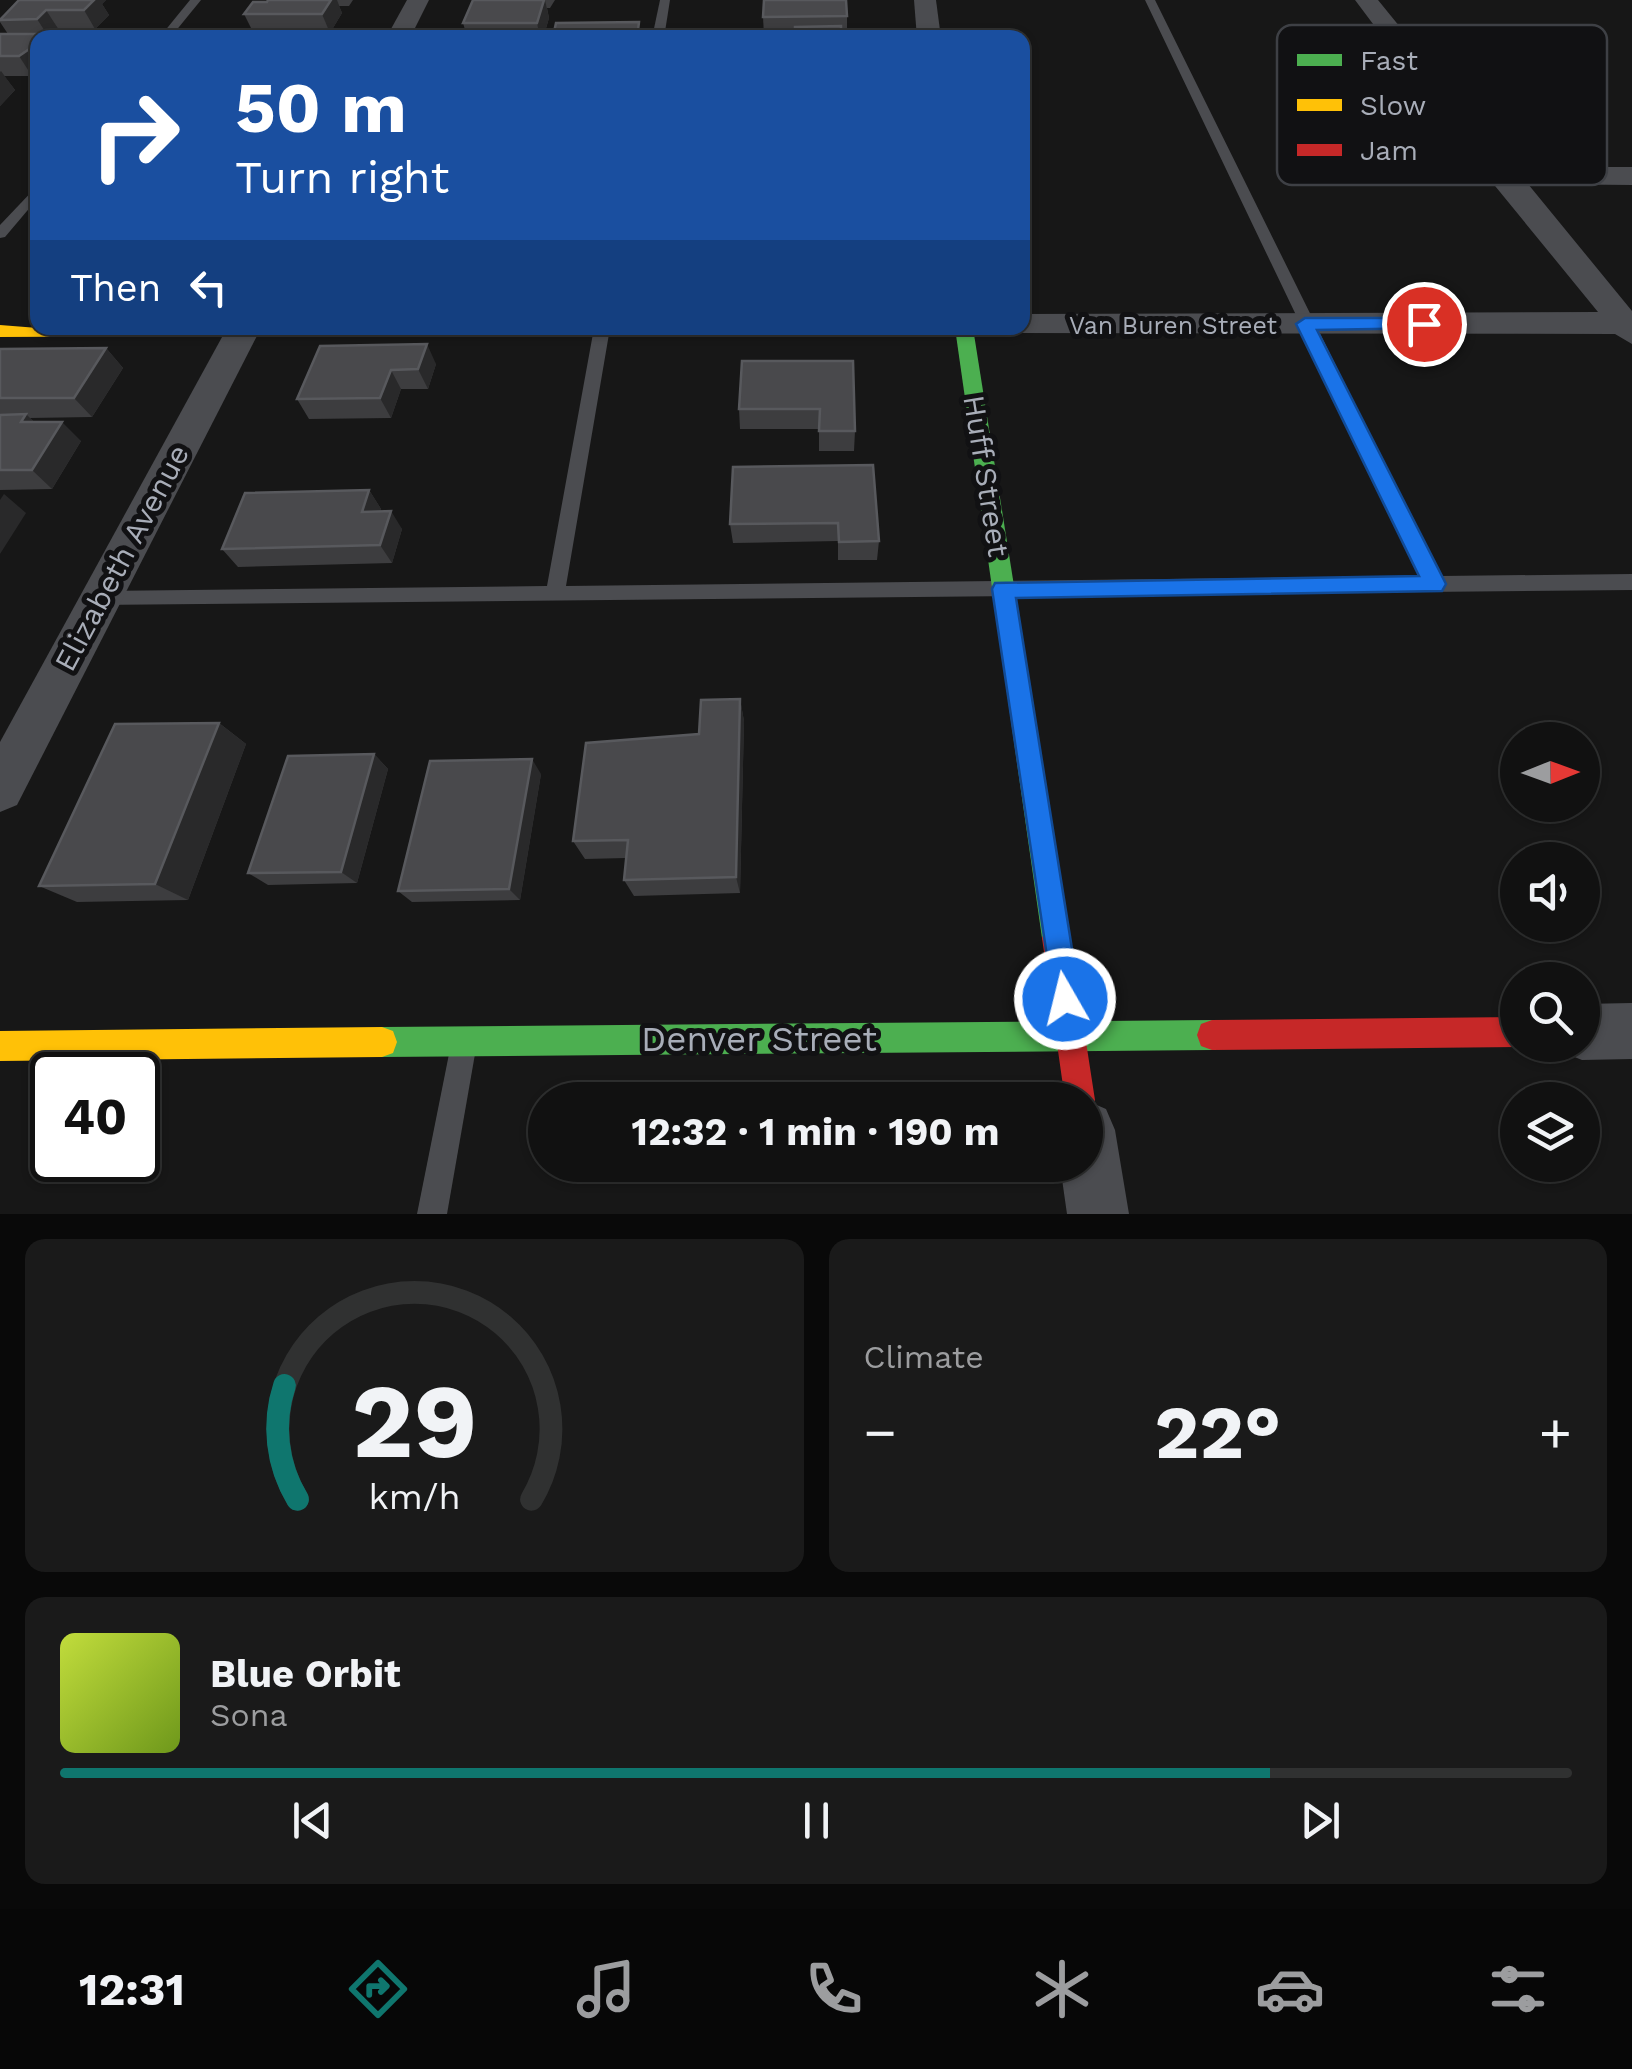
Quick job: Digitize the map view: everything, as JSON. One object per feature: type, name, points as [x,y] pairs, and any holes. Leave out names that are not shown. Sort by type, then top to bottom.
[{"type":"street","points":[[402,30],[418,0]]},
{"type":"street","points":[[925,0],[929,30]]},
{"type":"street","points":[[1366,0],[1385,25]]},
{"type":"street","points":[[1607,176],[1632,176]]},
{"type":"street","points":[[1509,185],[1628,328]]},
{"type":"street","name":"Van Buren Street","points":[[1030,326],[1628,328]]},
{"type":"street","points":[[0,331],[30,331]]},
{"type":"street","name":"Elizabeth Avenue","points":[[0,789],[240,335]]},
{"type":"street","name":"Huff Street","points":[[965,335],[1077,1082]]},
{"type":"street","points":[[1600,1032],[1632,1031]]},
{"type":"street","name":"Denver Street","points":[[0,1046],[1500,1032]]},
{"type":"street","points":[[1093,1182],[1098,1214]]},
{"type":"lane","points":[[171,30],[196,0]]},
{"type":"lane","points":[[659,30],[665,0]]},
{"type":"lane","points":[[1150,0],[1434,584]]},
{"type":"lane","points":[[0,234],[30,198]]},
{"type":"lane","points":[[555,594],[601,335]]},
{"type":"lane","points":[[101,599],[1632,582]]},
{"type":"lane","points":[[432,1214],[465,1042]]},
{"type":"building","points":[[19,0],[94,0],[84,10],[46,10],[37,19],[0,20]]},
{"type":"building","points":[[331,0],[322,14],[244,14],[253,2]]},
{"type":"building","points":[[473,0],[544,0],[537,23],[463,23]]},
{"type":"building","points":[[764,0],[846,0],[847,16],[763,17]]},
{"type":"building","points":[[639,22],[638,30],[554,30],[556,23]]},
{"type":"building","points":[[841,26],[841,30],[795,30]]},
{"type":"building","points":[[0,34],[30,34],[30,48],[19,56],[0,56]]},
{"type":"building","points":[[427,344],[418,369],[391,370],[380,398],[297,399],[320,346]]},
{"type":"building","points":[[106,348],[74,398],[0,398],[0,349]]},
{"type":"building","points":[[742,361],[853,361],[855,431],[819,431],[820,409],[739,409]]},
{"type":"building","points":[[26,414],[21,422],[62,422],[32,470],[0,470],[0,415]]},
{"type":"building","points":[[873,465],[879,541],[839,542],[838,523],[730,524],[733,467]]},
{"type":"building","points":[[369,490],[362,512],[391,511],[380,545],[222,549],[245,493]]},
{"type":"building","points":[[740,699],[736,877],[624,880],[628,840],[573,841],[586,743],[699,734],[701,700]]},
{"type":"building","points":[[219,723],[155,884],[39,886],[115,724]]},
{"type":"building","points":[[374,754],[341,872],[248,873],[288,756]]},
{"type":"building","points":[[532,759],[509,889],[398,891],[430,761]]},
{"type":"traffic: fast","points":[[965,335],[1056,938]]},
{"type":"traffic: fast","points":[[382,1042],[1212,1035]]},
{"type":"traffic: slow","points":[[0,331],[30,331]]},
{"type":"traffic: slow","points":[[0,1046],[382,1042]]},
{"type":"traffic: jam","points":[[1056,938],[1077,1082]]},
{"type":"traffic: jam","points":[[1212,1035],[1500,1032]]},
{"type":"route","points":[[1065,999],[1003,589],[1434,584],[1305,324],[1424,324]]}]
